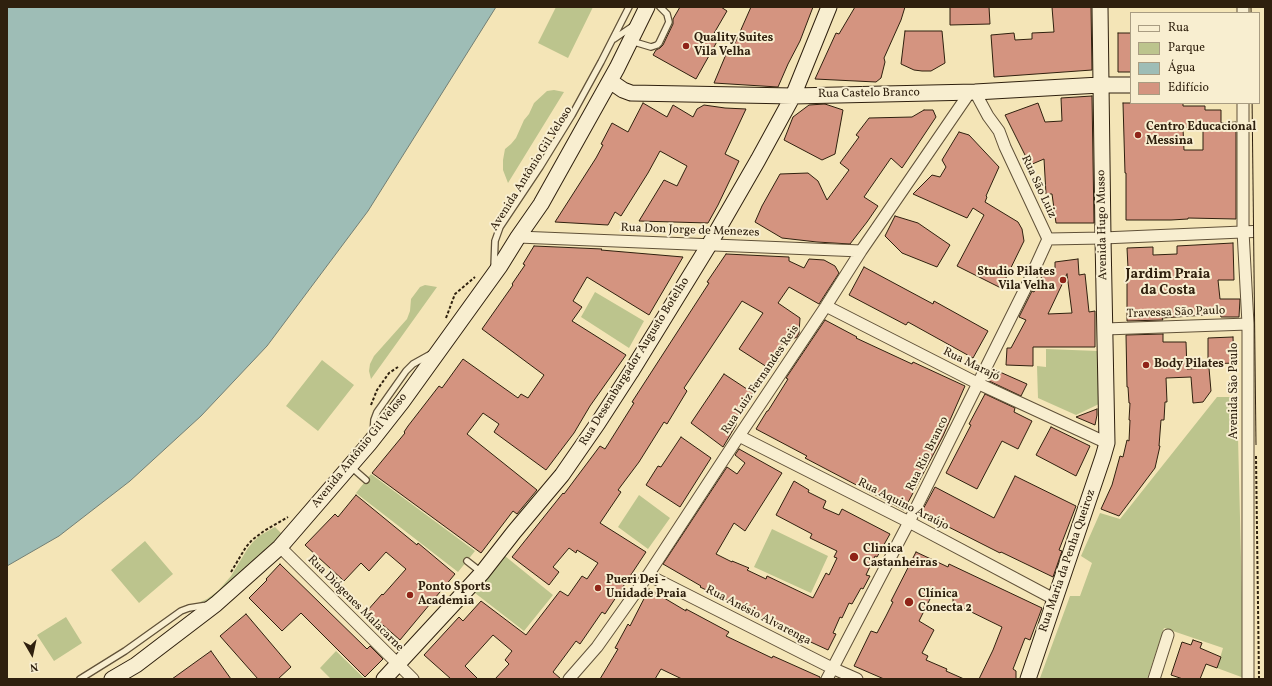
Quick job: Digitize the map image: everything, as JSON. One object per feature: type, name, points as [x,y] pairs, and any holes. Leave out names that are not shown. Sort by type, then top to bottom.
[{"type":"main road","points":[[1260,7],[1265,445]]},
{"type":"street","name":"Avenida Antônio Gil Veloso","points":[[112,679],[136,665],[216,604],[280,547],[372,440],[402,402],[493,275],[541,204],[610,81],[647,7]]},
{"type":"street","name":"Rua Desembargador Augusto Botelho","points":[[384,679],[482,573],[562,475],[589,436],[631,372],[709,245],[793,96],[829,7]]},
{"type":"street","name":"Avenida Hugo Musso","points":[[1100,7],[1102,238],[1107,443]]},
{"type":"street","name":"Rua Castelo Branco","points":[[610,81],[623,90],[631,93],[793,96],[973,92],[1100,85],[1130,85]]},
{"type":"street","name":"Rua São Luiz","points":[[973,92],[999,131],[1048,239]]},
{"type":"street","name":"Rua Luiz Fernandes Reis","points":[[569,679],[597,647],[648,575],[826,306],[860,251],[973,92]]},
{"type":"street","name":"Avenida São Paulo","points":[[1243,104],[1243,231],[1248,324],[1248,679]]},
{"type":"street","points":[[1048,239],[1263,231]]},
{"type":"street","name":"Rua Don Jorge de Menezes","points":[[518,237],[860,251]]},
{"type":"street","name":"Rua Rio Branco","points":[[826,679],[909,522],[1028,283],[1048,239]]},
{"type":"street","name":"Rua Marajó","points":[[826,306],[977,383],[1107,443]]},
{"type":"street","name":"Travessa São Paulo","points":[[1105,328],[1248,324]]},
{"type":"street","name":"Rua Aquino Araújo","points":[[739,436],[909,522],[1054,599]]},
{"type":"street","name":"Rua Maria da Penha Queiroz","points":[[1028,679],[1107,443]]},
{"type":"street","name":"Rua Diógenes Malacarne","points":[[280,547],[413,679]]},
{"type":"street","name":"Rua Anésio Alvarenga","points":[[648,575],[832,668],[857,679]]},
{"type":"street","points":[[1154,679],[1168,635]]},
{"type":"lane","points":[[493,275],[495,241],[500,227],[524,192],[587,89],[629,7]]},
{"type":"lane","points":[[630,40],[651,47],[659,43],[669,22],[667,14],[660,7]]},
{"type":"lane","points":[[613,39],[640,22]]},
{"type":"lane","points":[[350,466],[366,480]]},
{"type":"lane","points":[[467,561],[482,573]]},
{"type":"lane","points":[[80,679],[125,651],[181,611],[189,608],[216,604]]},
{"type":"path","points":[[442,323],[446,318],[455,294],[476,276]]},
{"type":"path","name":"Avenida Antônio Gil Veloso","points":[[370,411],[373,398],[377,390],[389,374],[402,364]]},
{"type":"path","points":[[230,575],[246,547],[252,540],[264,531],[290,516]]},
{"type":"green space","points":[[556,7],[593,7],[568,58],[538,43]]},
{"type":"green space","points":[[554,90],[564,92],[508,183],[503,170],[505,149],[516,138],[534,103],[547,91]]},
{"type":"green space","points":[[425,285],[437,287],[371,379],[369,371],[370,364],[374,356],[407,319],[410,311],[411,299],[420,287]]},
{"type":"green space","points":[[595,292],[644,321],[629,348],[581,317]]},
{"type":"green space","points":[[1046,349],[1098,351],[1099,404],[1076,415],[1038,398],[1037,366],[1046,367]]},
{"type":"green space","points":[[322,360],[354,385],[318,431],[286,406]]},
{"type":"green space","points":[[1217,397],[1237,397],[1244,678],[1217,668],[1223,648],[1164,628],[1147,679],[1040,678],[1070,596],[1080,596],[1092,563],[1081,556],[1100,513],[1120,519]]},
{"type":"green space","points":[[371,474],[475,551],[458,572],[356,493]]},
{"type":"green space","points":[[639,495],[670,518],[648,549],[618,527]]},
{"type":"green space","points":[[275,527],[282,534],[216,596],[207,601],[198,603],[207,599],[218,591],[231,576],[253,542],[259,536]]},
{"type":"green space","points":[[772,529],[828,556],[811,593],[754,567]]},
{"type":"green space","points":[[145,541],[173,574],[139,603],[111,570]]},
{"type":"green space","points":[[505,556],[553,595],[524,631],[475,593]]},
{"type":"green space","points":[[66,617],[82,643],[54,661],[37,635]]},
{"type":"green space","points":[[336,651],[365,679],[331,679],[320,668]]},
{"type":"water","points":[[7,7],[496,7],[368,211],[267,346],[201,416],[130,481],[59,536],[7,566]]},
{"type":"building","name":"Quality Suites Vila Velha","points":[[680,7],[721,7],[727,11],[713,35],[719,38],[696,79],[653,55],[656,50],[663,45],[673,24],[673,19]]},
{"type":"building","points":[[751,7],[813,7],[800,41],[778,87],[714,83],[727,52],[732,50]]},
{"type":"building","points":[[855,7],[905,7],[901,20],[884,58],[885,62],[881,78],[876,82],[815,79],[836,33],[839,34]]},
{"type":"building","points":[[950,7],[989,7],[990,24],[950,25]]},
{"type":"building","points":[[1052,7],[1091,7],[1092,70],[994,77],[991,35],[1014,33],[1015,40],[1032,39],[1032,33],[1054,32]]},
{"type":"building","points":[[905,31],[942,31],[945,63],[931,71],[914,70],[901,64]]},
{"type":"building","points":[[1118,33],[1130,33],[1130,72],[1118,72]]},
{"type":"building","points":[[1092,96],[1094,223],[1056,223],[1052,194],[1046,194],[1044,159],[1030,165],[1005,115],[1038,103],[1045,122],[1062,121],[1061,98]]},
{"type":"building","points":[[643,103],[667,117],[673,105],[693,117],[697,109],[704,105],[746,109],[725,154],[739,161],[708,223],[639,221],[664,180],[677,186],[687,166],[660,151],[621,216],[615,212],[608,225],[555,222],[596,158],[603,145],[601,144],[612,123],[628,132]]},
{"type":"building","points":[[1123,103],[1205,106],[1205,110],[1221,110],[1221,123],[1236,122],[1236,219],[1188,218],[1171,220],[1126,220],[1126,173]],"holes":[[[1183,128],[1203,129],[1203,150],[1184,150]]]},
{"type":"building","points":[[825,104],[843,110],[835,154],[822,160],[784,140],[793,117],[809,105]]},
{"type":"building","points":[[924,110],[933,110],[936,117],[902,168],[891,158],[864,197],[878,206],[850,244],[782,238],[755,222],[780,174],[808,173],[818,181],[827,200],[849,170],[840,163],[859,137],[856,135],[869,118],[912,117]]},
{"type":"building","points":[[959,132],[969,135],[999,167],[986,196],[985,202],[1018,222],[1022,229],[1024,241],[1001,288],[957,266],[984,215],[973,208],[967,218],[913,194],[932,175],[940,177],[946,167],[942,160]]},
{"type":"building","points":[[895,216],[918,223],[950,245],[937,267],[902,253],[885,236]]},
{"type":"building","points":[[1233,243],[1234,280],[1218,280],[1220,299],[1240,299],[1239,317],[1221,317],[1220,314],[1162,318],[1163,320],[1127,321],[1127,248],[1153,247],[1153,255],[1177,254],[1177,246]]},
{"type":"building","points":[[534,246],[602,249],[601,250],[683,257],[649,315],[587,277],[573,301],[582,307],[572,321],[626,355],[590,406],[574,433],[546,470],[494,432],[499,424],[483,413],[467,434],[537,490],[517,514],[513,511],[481,553],[372,473],[405,433],[404,432],[408,426],[439,386],[442,388],[463,359],[518,398],[521,394],[528,398],[544,375],[482,329],[513,285],[512,284],[525,265],[523,264]]},
{"type":"building","points":[[726,254],[789,257],[789,261],[804,268],[809,259],[824,260],[835,266],[839,273],[819,304],[789,287],[778,303],[800,318],[799,333],[797,337],[782,344],[778,362],[767,367],[739,349],[763,313],[742,301],[684,388],[687,391],[667,424],[664,422],[639,462],[618,490],[621,492],[600,523],[646,552],[605,614],[602,612],[580,644],[576,641],[553,672],[561,679],[495,679],[509,664],[505,660],[512,651],[493,635],[465,666],[478,679],[451,679],[424,655],[459,617],[463,621],[481,601],[526,635],[560,591],[568,596],[582,576],[587,579],[598,563],[577,550],[576,553],[569,548],[553,567],[559,572],[549,585],[512,557],[563,493],[564,494],[600,446],[605,449],[634,403],[632,402]]},
{"type":"building","points":[[1078,259],[1079,275],[1085,274],[1089,312],[1095,311],[1095,347],[1033,347],[1033,366],[1006,365],[1007,348],[1011,348],[1026,320],[1019,317],[1032,291],[1034,292],[1042,276],[1055,274],[1055,262]],"holes":[[[1067,274],[1072,313],[1048,314]]]},
{"type":"building","points":[[864,267],[933,304],[934,301],[988,331],[973,358],[908,322],[906,325],[849,295]]},
{"type":"building","points":[[825,320],[857,337],[856,338],[912,364],[913,362],[965,386],[943,436],[904,510],[805,458],[807,456],[756,429],[788,379],[786,378]]},
{"type":"building","points":[[1163,334],[1163,342],[1186,342],[1187,369],[1209,368],[1211,391],[1203,402],[1193,403],[1191,377],[1166,378],[1167,402],[1165,402],[1164,420],[1161,420],[1160,446],[1155,468],[1119,516],[1101,509],[1112,485],[1120,456],[1123,457],[1127,440],[1129,441],[1130,403],[1127,387],[1126,335]]},
{"type":"building","points":[[1233,337],[1234,363],[1208,364],[1208,338]]},
{"type":"building","points":[[993,369],[1027,384],[1021,396],[987,380]]},
{"type":"building","points":[[724,374],[753,393],[737,417],[736,425],[723,447],[691,423]]},
{"type":"building","points":[[985,394],[1015,408],[1014,412],[1032,421],[1018,449],[1002,441],[977,489],[946,473]]},
{"type":"building","points":[[1097,409],[1095,425],[1076,417]]},
{"type":"building","points":[[1051,427],[1090,446],[1076,476],[1036,455]]},
{"type":"building","points":[[681,437],[711,458],[680,507],[646,485],[658,466],[661,467]]},
{"type":"building","points":[[739,449],[782,473],[745,531],[734,523],[716,554],[749,568],[747,570],[766,579],[767,576],[813,598],[826,573],[829,575],[837,558],[834,557],[837,551],[810,538],[812,534],[776,515],[794,481],[809,490],[808,492],[826,501],[823,508],[839,515],[842,509],[890,534],[877,557],[875,556],[866,575],[870,576],[863,589],[861,588],[852,604],[849,603],[842,618],[840,617],[833,633],[836,634],[828,650],[750,614],[729,601],[700,587],[701,586],[663,564],[727,467],[737,474],[745,463],[735,455]]},
{"type":"building","points":[[1015,476],[1076,506],[1059,550],[1062,551],[1053,577],[1001,552],[1000,553],[921,513],[935,487],[994,518]]},
{"type":"building","points":[[356,495],[455,574],[400,640],[367,611],[406,569],[386,552],[369,571],[361,563],[344,581],[305,545],[335,514],[338,517]]},
{"type":"building","points":[[916,552],[948,567],[949,564],[1042,608],[1030,640],[1025,638],[1013,669],[1016,671],[1016,679],[979,679],[1002,627],[953,603],[953,598],[935,589],[919,621],[934,630],[922,653],[928,656],[926,660],[947,669],[946,671],[964,679],[884,679],[854,666],[871,631],[877,633],[893,602],[891,601]]},
{"type":"building","points":[[280,564],[367,649],[370,646],[383,659],[365,677],[301,613],[282,631],[249,598]]},
{"type":"building","points":[[649,589],[686,611],[686,609],[729,632],[726,636],[772,658],[773,656],[820,677],[820,679],[682,679],[661,669],[655,679],[600,679],[618,649],[615,648],[628,624],[630,626]]},
{"type":"building","points":[[246,614],[291,667],[278,679],[258,679],[220,636]]},
{"type":"building","points":[[1193,640],[1202,643],[1200,648],[1221,657],[1217,668],[1206,664],[1200,679],[1183,679],[1171,675],[1182,642],[1191,645]]},
{"type":"building","points":[[211,651],[231,679],[172,679],[197,661]]},
{"type":"place","name":"Quality Suites Vila Velha","points":[[686,46]]},
{"type":"place","name":"Centro Educacional Messina","points":[[1138,135]]},
{"type":"place","name":"Studio Pilates Vila Velha","points":[[1063,280]]},
{"type":"place","name":"Body Pilates","points":[[1146,365]]},
{"type":"place","name":"Clinica Castanheiras","points":[[854,557]]},
{"type":"place","name":"Pueri Dei - Unidade Praia","points":[[598,588]]},
{"type":"place","name":"Ponto Sports Academia","points":[[410,595]]},
{"type":"place","name":"Clínica Conecta 2","points":[[909,602]]},
{"type":"district","name":"Jardim Praia da Costa","points":[[1168,284]]}]
